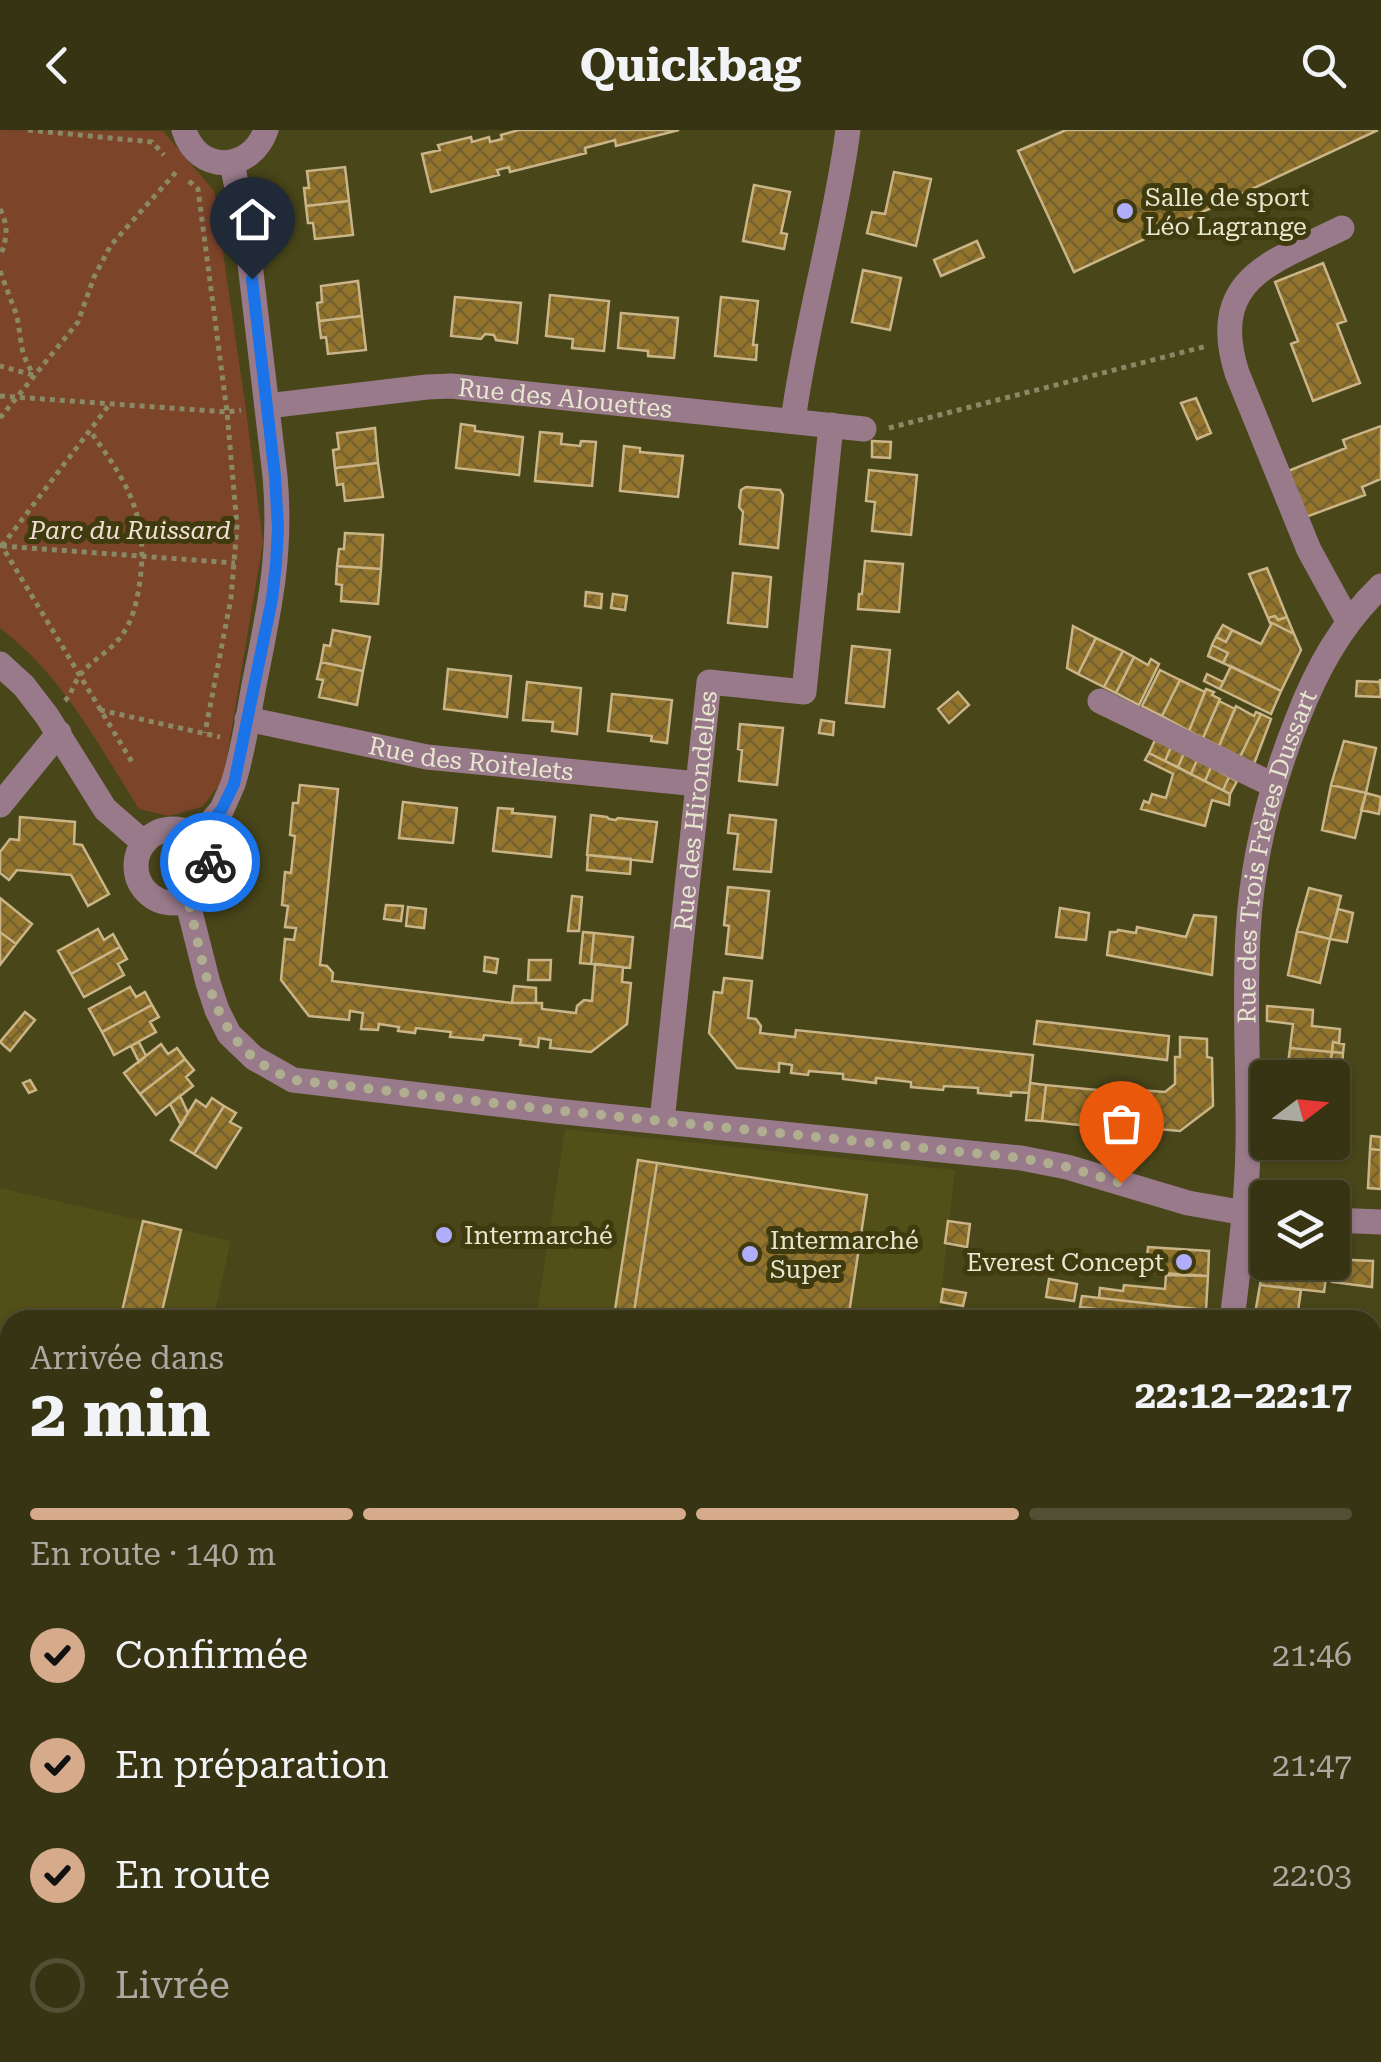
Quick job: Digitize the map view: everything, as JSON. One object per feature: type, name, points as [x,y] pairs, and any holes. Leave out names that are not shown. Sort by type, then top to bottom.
[{"type":"street","points":[[184,130],[201,156],[219,162],[245,158],[255,150],[266,130]]},
{"type":"street","points":[[793,421],[848,130]]},
{"type":"street","points":[[843,171],[866,130]]},
{"type":"street","points":[[198,838],[228,798],[237,771],[276,564],[278,513],[267,406],[246,229],[232,162]]},
{"type":"street","points":[[1342,228],[1264,267],[1246,282],[1230,316],[1229,340],[1237,373],[1309,550],[1348,621]]},
{"type":"street","name":"Rue des Alouettes","points":[[267,406],[451,386],[864,429]]},
{"type":"street","name":"Rue des Hirondelles","points":[[662,1122],[709,682],[804,692],[832,425]]},
{"type":"street","name":"Rue des Trois Frères Dussart","points":[[1253,1180],[1248,1132],[1248,932],[1259,846],[1273,784],[1314,679],[1348,621],[1381,586]]},
{"type":"street","points":[[0,664],[24,686],[53,724],[105,809],[144,843]]},
{"type":"street","points":[[1100,701],[1273,784]]},
{"type":"street","points":[[0,805],[53,724]]},
{"type":"street","name":"Rue des Roitelets","points":[[245,730],[409,755],[698,784]]},
{"type":"street","points":[[167,829],[184,830],[198,838],[208,852],[210,869],[202,890],[188,900],[176,902],[154,898],[142,886],[136,864],[144,843],[167,829]]},
{"type":"street","points":[[188,900],[208,983],[223,1023],[246,1052],[284,1077],[305,1083],[1036,1160],[1188,1203],[1250,1214]]},
{"type":"street","points":[[1350,1221],[1381,1222]]},
{"type":"street","name":"Rue des Trois Frères Dussart","points":[[1234,1310],[1250,1241]]},
{"type":"path","points":[[28,130],[152,142],[166,156]]},
{"type":"path","points":[[0,418],[78,322],[94,276],[111,245],[179,170],[198,190],[227,412],[237,526],[231,598],[205,733]]},
{"type":"path","points":[[0,209],[7,222],[0,257]]},
{"type":"path","points":[[0,271],[18,316],[23,354],[34,375]]},
{"type":"path","points":[[864,429],[892,428],[1229,340]]},
{"type":"path","points":[[0,366],[34,375]]},
{"type":"path","points":[[0,396],[227,412],[267,406]]},
{"type":"path","points":[[1,544],[109,404]]},
{"type":"path","points":[[53,724],[80,675],[112,648],[129,624],[139,590],[141,526],[128,489],[90,431]]},
{"type":"path","points":[[1,544],[235,564]]},
{"type":"path","points":[[1,544],[132,762]]},
{"type":"path","points":[[100,710],[205,733],[245,730]]},
{"type":"shaded area","points":[[565,1129],[955,1170],[939,1310],[538,1310]]},
{"type":"shaded area","points":[[0,1188],[231,1241],[215,1310],[0,1310]]},
{"type":"green space","name":"Parc du Ruissard","points":[[0,130],[163,131],[214,191],[263,542],[223,780],[202,807],[169,816],[139,809],[60,689],[0,628]]},
{"type":"building","points":[[519,130],[679,130],[616,146],[615,140],[585,148],[586,153],[510,172],[509,167],[497,170],[499,175],[431,192],[422,154],[440,150],[438,145],[471,137],[472,142],[489,137],[490,142]]},
{"type":"building","name":"Salle de sport Léo Lagrange","points":[[1066,130],[1378,130],[1074,272],[1018,151]]},
{"type":"building","points":[[345,167],[349,201],[306,206],[307,171]]},
{"type":"building","points":[[894,172],[931,179],[916,246],[867,233],[872,212],[885,214]]},
{"type":"building","points":[[754,185],[790,192],[781,233],[787,234],[784,249],[743,241]]},
{"type":"building","points":[[349,201],[353,235],[315,239],[306,206]]},
{"type":"building","points":[[977,241],[984,257],[941,276],[934,260]]},
{"type":"building","points":[[1323,263],[1346,321],[1337,324],[1360,383],[1313,401],[1291,344],[1298,341],[1275,282]]},
{"type":"building","points":[[863,270],[901,278],[890,330],[852,322]]},
{"type":"building","points":[[358,281],[362,316],[319,321],[317,303],[322,302],[321,286]]},
{"type":"building","points":[[550,295],[609,301],[604,351],[572,348],[573,339],[546,336]]},
{"type":"building","points":[[455,297],[521,303],[517,343],[485,334],[481,339],[451,336]]},
{"type":"building","points":[[721,297],[758,301],[753,345],[757,345],[756,360],[715,356]]},
{"type":"building","points":[[621,313],[678,318],[674,358],[618,348]]},
{"type":"building","points":[[362,316],[366,350],[328,354],[319,321]]},
{"type":"building","points":[[1196,398],[1211,433],[1197,439],[1181,403]]},
{"type":"building","points":[[461,424],[475,426],[475,431],[523,437],[519,475],[456,468]]},
{"type":"building","points":[[1381,426],[1381,479],[1362,487],[1365,495],[1306,517],[1288,471],[1346,448],[1343,440]]},
{"type":"building","points":[[375,428],[378,463],[335,468],[333,450],[339,449],[337,433]]},
{"type":"building","points":[[540,432],[562,434],[561,444],[580,446],[581,441],[596,442],[592,486],[535,481]]},
{"type":"building","points":[[872,441],[891,442],[890,458],[872,457]]},
{"type":"building","points":[[624,446],[640,448],[640,452],[683,456],[678,497],[620,491]]},
{"type":"building","points":[[378,463],[383,497],[345,501],[343,484],[337,485],[335,468]]},
{"type":"building","points":[[869,470],[917,475],[911,535],[872,531],[875,502],[866,501]]},
{"type":"building","points":[[741,490],[780,490],[783,495],[778,548],[740,544],[743,512],[739,507]]},
{"type":"building","points":[[345,533],[383,535],[381,569],[337,566]]},
{"type":"building","points":[[865,561],[903,564],[899,612],[858,609]]},
{"type":"building","points":[[337,566],[381,569],[378,604],[341,601],[342,585],[336,584]]},
{"type":"building","points":[[1267,568],[1287,617],[1278,620],[1275,616],[1268,618],[1249,574]]},
{"type":"building","points":[[733,573],[771,577],[767,627],[728,623]]},
{"type":"building","points":[[586,592],[602,594],[601,608],[585,606]]},
{"type":"building","points":[[613,594],[627,596],[625,610],[611,608]]},
{"type":"building","points":[[1275,616],[1278,620],[1287,617],[1294,634],[1271,625],[1268,618]]},
{"type":"building","points":[[1272,623],[1294,634],[1301,650],[1281,691],[1223,663],[1228,653],[1212,645],[1216,637],[1226,642],[1232,630],[1261,644]]},
{"type":"building","points":[[1223,625],[1232,630],[1226,642],[1216,637]]},
{"type":"building","points":[[1073,626],[1096,638],[1078,674],[1067,668]]},
{"type":"building","points":[[333,630],[370,637],[363,671],[321,662],[324,645],[330,646]]},
{"type":"building","points":[[1096,638],[1123,651],[1104,687],[1078,674]]},
{"type":"building","points":[[1212,645],[1228,653],[1223,663],[1208,656]]},
{"type":"building","points":[[852,646],[890,650],[884,707],[846,703]]},
{"type":"building","points":[[1123,651],[1134,657],[1116,693],[1104,687]]},
{"type":"building","points":[[1134,657],[1148,665],[1151,659],[1159,664],[1139,705],[1116,693]]},
{"type":"building","points":[[321,662],[363,671],[357,705],[319,697],[323,680],[317,679]]},
{"type":"building","points":[[1231,666],[1281,691],[1271,714],[1220,689]]},
{"type":"building","points":[[448,669],[511,676],[507,717],[444,709]]},
{"type":"building","points":[[1160,670],[1180,680],[1162,716],[1142,706]]},
{"type":"building","points":[[1207,674],[1223,682],[1220,689],[1204,681]]},
{"type":"building","points":[[1380,679],[1381,697],[1356,696],[1357,681]]},
{"type":"building","points":[[1180,680],[1205,692],[1189,731],[1162,716]]},
{"type":"building","points":[[527,682],[581,688],[577,734],[552,731],[553,722],[523,720]]},
{"type":"building","points":[[1206,689],[1220,699],[1203,738],[1189,731]]},
{"type":"building","points":[[958,692],[969,705],[949,723],[938,709]]},
{"type":"building","points":[[612,694],[672,700],[667,743],[651,741],[652,736],[608,731]]},
{"type":"building","points":[[1219,701],[1235,709],[1219,746],[1203,738]]},
{"type":"building","points":[[1236,706],[1254,716],[1256,712],[1261,714],[1240,757],[1219,746]]},
{"type":"building","points":[[1261,714],[1271,719],[1254,764],[1240,757]]},
{"type":"building","points":[[821,720],[834,722],[833,735],[819,733]]},
{"type":"building","points":[[740,724],[783,728],[777,785],[739,781]]},
{"type":"building","points":[[1156,738],[1171,747],[1165,761],[1149,753]]},
{"type":"building","points":[[1344,741],[1376,748],[1366,793],[1331,785]]},
{"type":"building","points":[[1171,747],[1184,753],[1178,767],[1165,761]]},
{"type":"building","points":[[1149,753],[1230,794],[1229,805],[1212,800],[1205,826],[1141,809],[1152,794],[1166,798],[1173,774],[1145,760]]},
{"type":"building","points":[[1184,753],[1197,760],[1191,774],[1178,767]]},
{"type":"building","points":[[1197,760],[1211,767],[1205,781],[1191,774]]},
{"type":"building","points":[[1211,767],[1229,777],[1223,790],[1205,781]]},
{"type":"building","points":[[1229,777],[1237,781],[1230,794],[1223,790]]},
{"type":"building","points":[[300,785],[338,789],[320,965],[333,973],[332,981],[512,1003],[542,1003],[542,1009],[576,1013],[584,1000],[592,1001],[595,964],[623,967],[622,982],[631,983],[627,1024],[591,1052],[550,1048],[551,1040],[539,1038],[538,1047],[520,1045],[521,1039],[450,1037],[451,1032],[416,1028],[415,1033],[379,1024],[378,1030],[361,1029],[363,1013],[350,1011],[349,1020],[309,1016],[281,980],[285,939],[294,940],[296,928],[285,927],[288,906],[282,905],[285,872],[291,873],[295,836],[290,835],[293,803],[298,803]]},
{"type":"building","points":[[1331,785],[1366,793],[1355,838],[1322,830]]},
{"type":"building","points":[[1366,793],[1381,797],[1379,814],[1361,810]]},
{"type":"building","points":[[403,802],[457,808],[453,843],[399,838]]},
{"type":"building","points":[[498,808],[555,817],[551,857],[493,851]]},
{"type":"building","points":[[591,815],[657,822],[652,862],[587,855]]},
{"type":"building","points":[[730,815],[776,820],[771,872],[734,869],[738,834],[728,833]]},
{"type":"building","points":[[20,817],[75,822],[74,844],[82,845],[109,894],[88,906],[71,875],[17,870],[9,880],[0,873],[0,852],[10,839],[19,840]]},
{"type":"building","points":[[588,855],[631,859],[630,874],[587,870]]},
{"type":"building","points":[[728,887],[769,891],[762,958],[726,954]]},
{"type":"building","points":[[1309,888],[1341,896],[1330,939],[1297,931]]},
{"type":"building","points":[[572,896],[582,897],[579,931],[568,931]]},
{"type":"building","points":[[0,898],[32,924],[16,944],[0,932]]},
{"type":"building","points":[[386,905],[403,906],[401,921],[384,919]]},
{"type":"building","points":[[408,907],[426,909],[424,928],[406,926]]},
{"type":"building","points":[[1060,908],[1089,913],[1086,940],[1056,937]]},
{"type":"building","points":[[1338,909],[1353,913],[1347,942],[1330,939]]},
{"type":"building","points":[[1194,915],[1216,917],[1212,975],[1107,955],[1110,932],[1136,933],[1137,927],[1186,937]]},
{"type":"building","points":[[98,929],[104,940],[113,934],[120,947],[71,974],[58,951]]},
{"type":"building","points":[[1297,931],[1330,939],[1320,983],[1288,975]]},
{"type":"building","points":[[0,932],[16,944],[0,965]]},
{"type":"building","points":[[583,932],[594,933],[591,964],[580,963]]},
{"type":"building","points":[[594,933],[633,937],[630,968],[591,964]]},
{"type":"building","points":[[120,947],[127,959],[118,964],[124,975],[84,997],[71,974]]},
{"type":"building","points":[[485,957],[498,959],[496,973],[484,971]]},
{"type":"building","points":[[529,960],[551,960],[550,980],[528,980]]},
{"type":"building","points":[[724,978],[752,981],[748,1018],[756,1019],[760,1033],[795,1037],[796,1030],[1033,1055],[1029,1093],[1011,1092],[1011,1096],[978,1093],[978,1088],[944,1086],[943,1090],[876,1078],[876,1083],[843,1079],[843,1074],[791,1073],[792,1065],[779,1063],[779,1072],[737,1068],[709,1033],[714,992],[722,993]]},
{"type":"building","points":[[514,986],[536,988],[536,1003],[512,1003]]},
{"type":"building","points":[[130,987],[136,997],[145,992],[152,1005],[102,1032],[89,1009]]},
{"type":"building","points":[[152,1005],[159,1017],[150,1022],[156,1032],[114,1055],[102,1032]]},
{"type":"building","points":[[1267,1006],[1313,1010],[1312,1026],[1340,1029],[1339,1043],[1333,1042],[1332,1052],[1290,1048],[1293,1024],[1267,1021]]},
{"type":"building","points":[[25,1012],[35,1020],[10,1051],[0,1042]]},
{"type":"building","points":[[1037,1021],[1169,1036],[1167,1060],[1034,1044]]},
{"type":"building","points":[[1180,1037],[1207,1039],[1207,1057],[1212,1058],[1213,1106],[1180,1131],[1135,1127],[1135,1131],[1042,1121],[1046,1085],[1139,1094],[1140,1090],[1165,1092],[1175,1084]]},
{"type":"building","points":[[139,1042],[146,1056],[139,1062],[131,1046]]},
{"type":"building","points":[[1333,1042],[1344,1044],[1343,1053],[1332,1052]]},
{"type":"building","points":[[161,1044],[168,1054],[177,1048],[185,1059],[140,1094],[124,1073]]},
{"type":"building","points":[[1290,1048],[1332,1052],[1331,1060],[1288,1060]]},
{"type":"building","points":[[1332,1052],[1343,1053],[1343,1060],[1331,1060]]},
{"type":"building","points":[[185,1059],[194,1070],[186,1077],[193,1086],[156,1115],[140,1094]]},
{"type":"building","points":[[30,1080],[36,1090],[29,1093],[23,1083]]},
{"type":"building","points":[[1030,1083],[1046,1085],[1042,1121],[1026,1120]]},
{"type":"building","points":[[180,1096],[188,1113],[181,1125],[170,1104]]},
{"type":"building","points":[[212,1098],[224,1106],[194,1154],[171,1140],[196,1100],[206,1107]]},
{"type":"building","points":[[224,1106],[236,1113],[230,1122],[241,1128],[216,1168],[194,1154]]},
{"type":"building","points":[[1371,1136],[1381,1137],[1381,1150],[1370,1149]]},
{"type":"building","points":[[1370,1149],[1381,1150],[1381,1189],[1368,1188]]},
{"type":"building","points":[[638,1160],[657,1163],[634,1310],[615,1310]]},
{"type":"building","name":"Intermarché Super","points":[[657,1163],[867,1195],[850,1310],[634,1310]]},
{"type":"building","points":[[143,1221],[181,1230],[162,1310],[122,1310]]},
{"type":"building","points":[[948,1221],[970,1224],[967,1247],[945,1243]]},
{"type":"building","points":[[1148,1247],[1209,1251],[1208,1276],[1146,1272]]},
{"type":"building","points":[[1350,1260],[1373,1261],[1372,1287],[1332,1282],[1350,1280]]},
{"type":"building","points":[[1166,1275],[1208,1276],[1206,1310],[1099,1298],[1100,1288],[1123,1291],[1124,1285],[1165,1289]]},
{"type":"building","points":[[1049,1279],[1077,1284],[1074,1301],[1046,1297]]},
{"type":"building","points":[[1261,1280],[1326,1280],[1324,1292],[1260,1285]]},
{"type":"building","points":[[1260,1285],[1301,1290],[1298,1310],[1256,1310]]},
{"type":"building","points":[[943,1289],[966,1293],[963,1306],[941,1302]]},
{"type":"building","points":[[1082,1296],[1206,1310],[1106,1310],[1080,1307]]},
{"type":"way so far","points":[[210,862],[202,890],[188,900],[217,1010],[237,1044],[284,1077],[305,1083],[1021,1158],[1121,1183]]},
{"type":"place","name":"Salle de sport Léo Lagrange","points":[[1125,211]]},
{"type":"place","name":"Intermarché","points":[[444,1235]]},
{"type":"place","name":"Intermarché Super","points":[[750,1254]]},
{"type":"place","name":"Everest Concept","points":[[1184,1262]]},
{"type":"route","points":[[210,862],[198,838],[222,809],[234,784],[276,564],[275,476],[252,279]]}]
